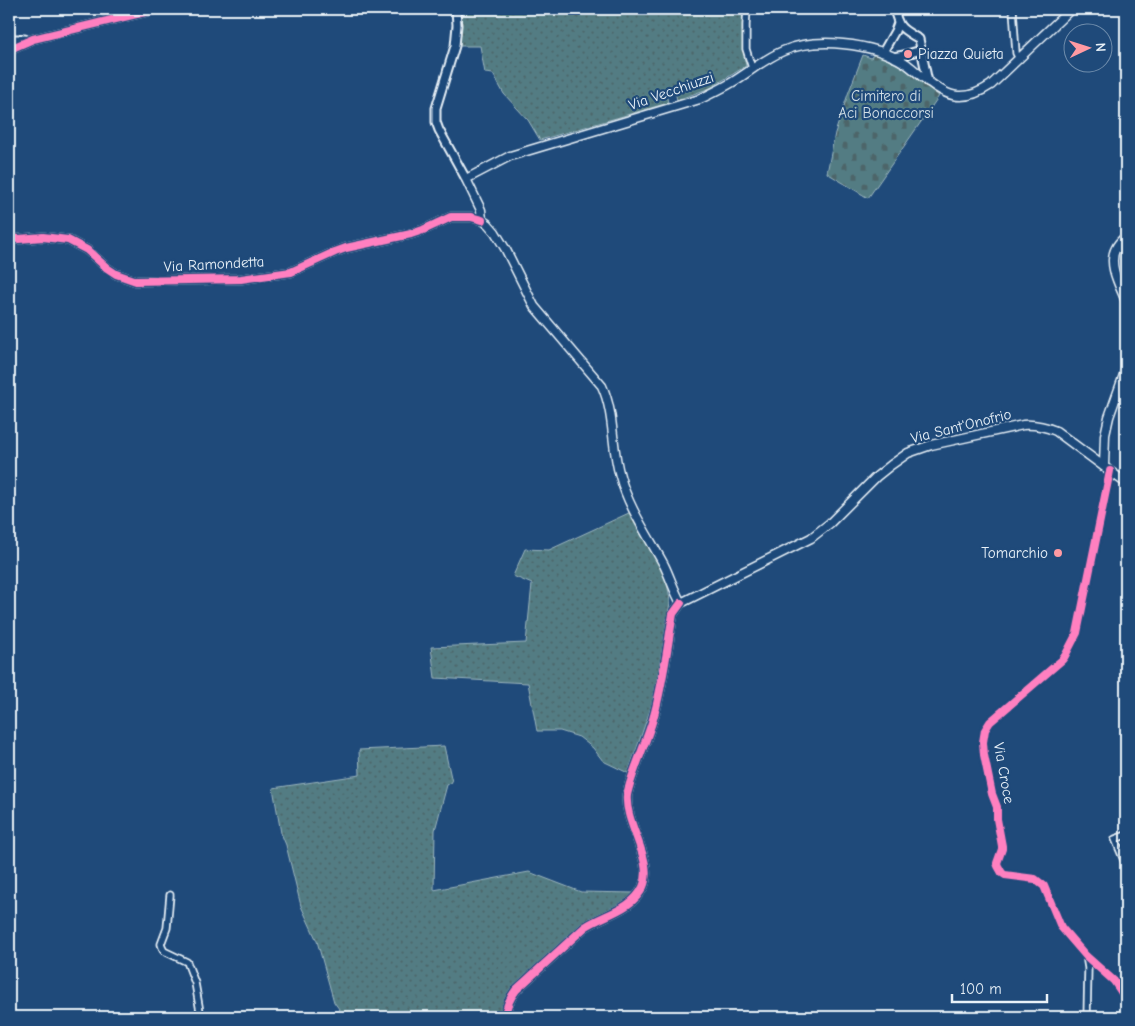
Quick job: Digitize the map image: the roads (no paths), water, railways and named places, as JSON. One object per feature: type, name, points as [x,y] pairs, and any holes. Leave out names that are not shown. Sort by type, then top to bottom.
[{"type":"main road","name":"Via Vecchiuzzi","points":[[466,179],[510,156],[700,99],[782,51],[815,43],[846,44],[883,52],[905,63],[928,82],[944,92],[955,96],[969,96],[992,85],[1071,9]]},
{"type":"main road","points":[[466,179],[481,210],[482,220],[495,232],[506,250],[534,306],[548,325],[602,386],[609,406],[619,473],[625,492],[666,568],[681,604]]},
{"type":"main road","points":[[1126,236],[1115,249],[1113,257],[1114,268],[1126,301]]},
{"type":"main road","points":[[1107,469],[1106,435],[1109,417],[1126,369]]},
{"type":"main road","name":"Via Sant'Onofrio","points":[[681,604],[811,538],[830,523],[876,477],[908,453],[931,445],[1035,424],[1056,431],[1126,483]]},
{"type":"street","points":[[115,9],[115,19]]},
{"type":"street","points":[[10,49],[33,39],[157,9]]},
{"type":"street","points":[[456,9],[455,46],[435,116],[439,130],[466,179]]},
{"type":"street","points":[[747,9],[746,49],[752,68]]},
{"type":"street","points":[[894,9],[898,23],[902,28],[919,39],[928,82]]},
{"type":"street","points":[[1013,9],[1016,53],[1019,59]]},
{"type":"street","points":[[883,52],[898,23]]},
{"type":"street","points":[[10,37],[20,40],[33,39]]},
{"type":"street","points":[[10,37],[13,44],[10,49]]},
{"type":"street","points":[[893,56],[921,50]]},
{"type":"street","name":"Via Ramondetta","points":[[9,238],[43,237],[68,240],[87,250],[116,274],[136,281],[241,279],[291,272],[346,248],[411,234],[451,218],[471,217],[482,220]]},
{"type":"street","name":"Via Croce","points":[[1107,469],[1077,634],[1062,660],[990,722],[985,730],[983,742],[992,794],[997,806],[997,819],[1002,849],[997,863],[999,870],[1005,875],[1035,879],[1044,886],[1062,927],[1086,956],[1114,981],[1126,999]]},
{"type":"street","points":[[505,1017],[510,999],[516,990],[585,927],[628,905],[638,896],[644,884],[646,874],[644,862],[628,807],[627,795],[653,720],[673,614],[681,604]]},
{"type":"street","points":[[1126,835],[1116,839],[1126,866]]},
{"type":"street","points":[[170,895],[167,928],[161,944],[164,951],[187,962],[195,983],[201,1017]]},
{"type":"street","points":[[1086,956],[1088,968],[1087,1017]]},
{"type":"place","name":"Piazza Quieta","points":[[908,54]]},
{"type":"place","name":"Tomarchio","points":[[1058,553]]},
{"type":"park label","name":"Cimitero di Aci Bonaccorsi","points":[[886,104]]}]
